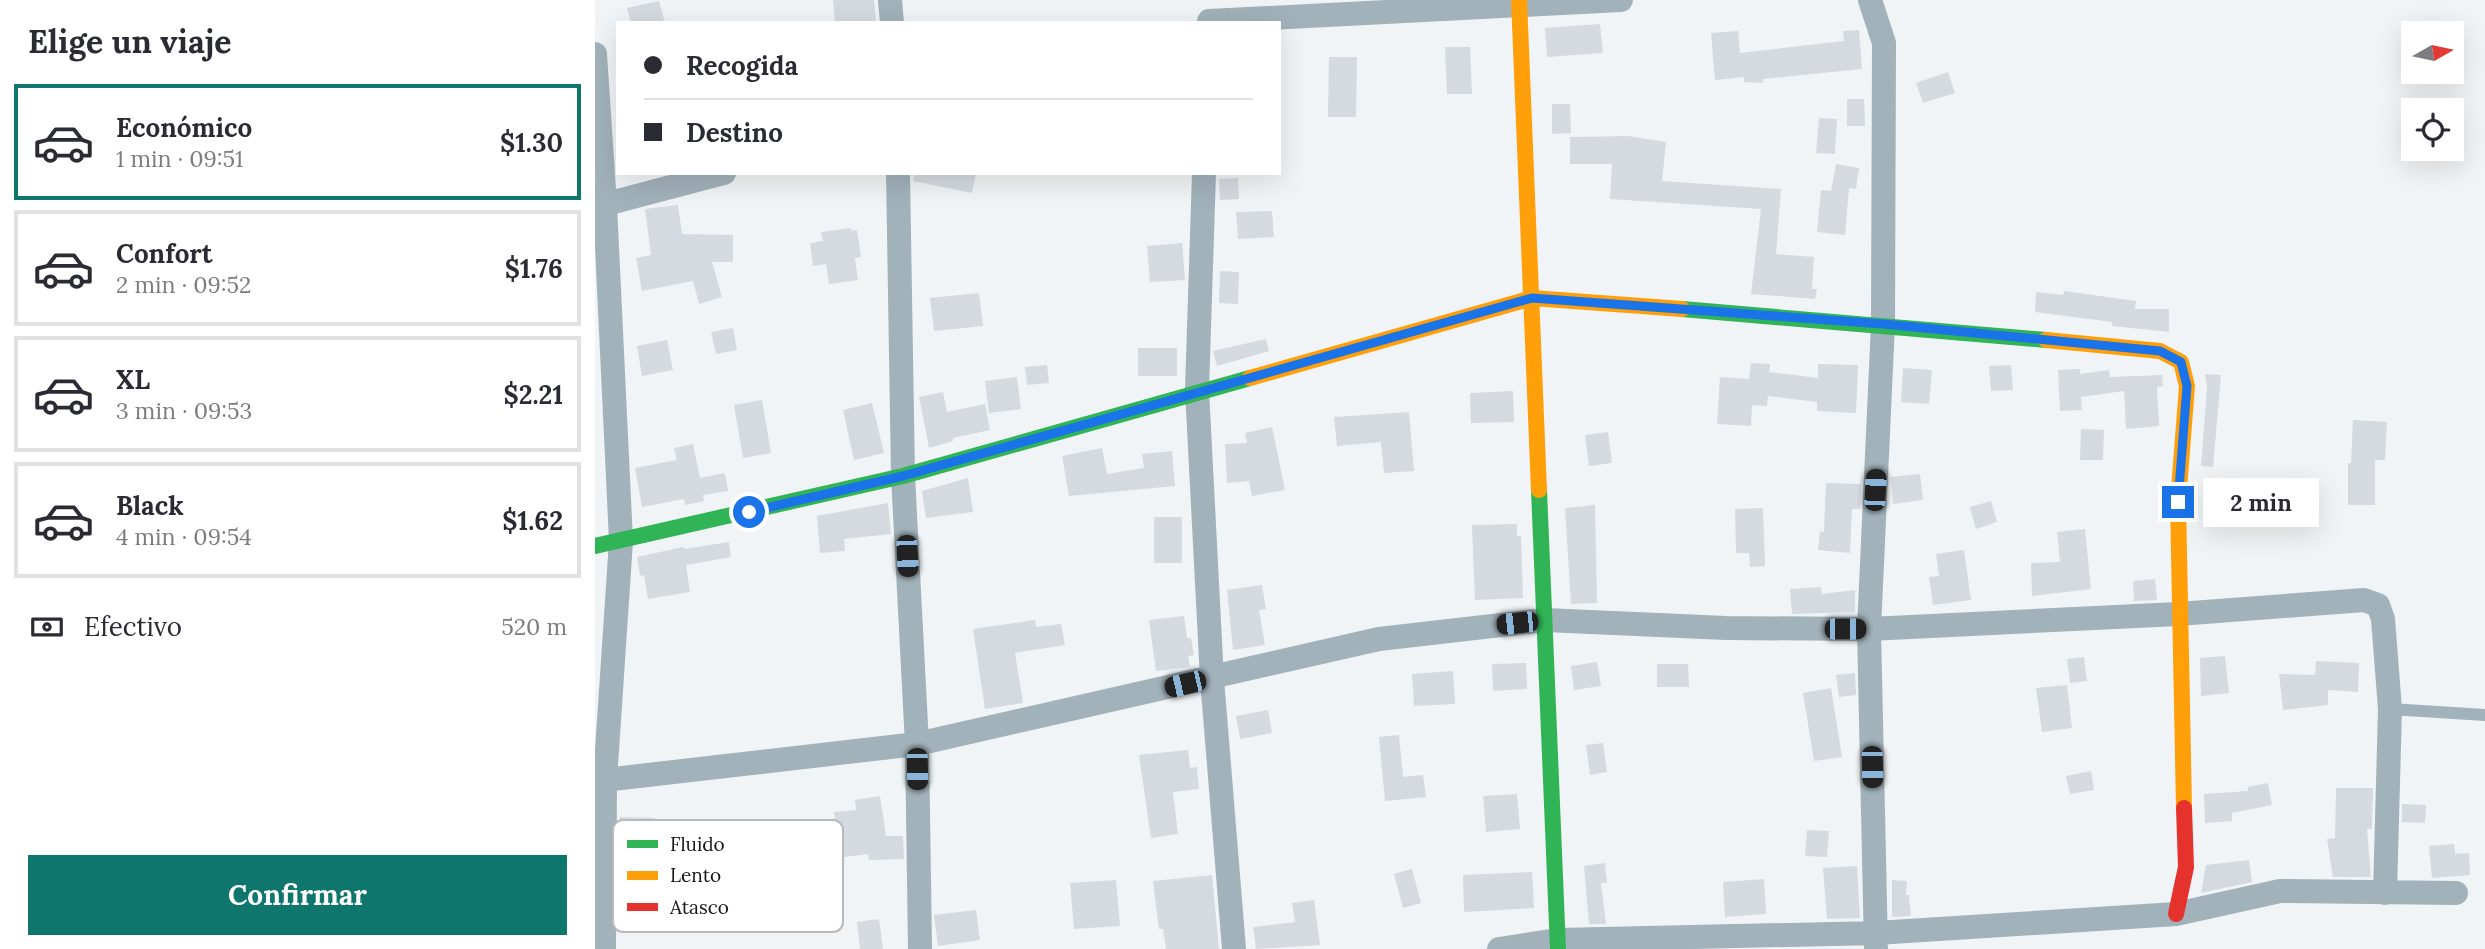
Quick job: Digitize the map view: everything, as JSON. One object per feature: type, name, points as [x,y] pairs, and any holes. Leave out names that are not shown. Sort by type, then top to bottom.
[{"type":"street","points":[[890,0],[892,21]]},
{"type":"street","points":[[1209,15],[1621,0]]},
{"type":"street","points":[[1870,0],[1884,43],[1883,324],[1869,629],[1876,941]]},
{"type":"street","points":[[1519,3],[1558,945]]},
{"type":"street","points":[[595,54],[600,206],[621,541],[600,780],[604,949]]},
{"type":"street","points":[[600,206],[717,175]]},
{"type":"street","points":[[898,175],[903,476],[917,744],[920,949]]},
{"type":"street","points":[[1204,175],[1197,390],[1212,679],[1234,949]]},
{"type":"street","points":[[595,546],[903,476],[1197,390],[1532,298],[1883,324],[2160,351],[2181,362],[2187,386],[2178,502],[2178,614],[2186,867],[2176,914]]},
{"type":"street","points":[[600,780],[917,744],[1379,639],[1545,620],[1726,628],[1869,629],[2178,614],[2364,600],[2378,605],[2382,619],[2390,709],[2385,893]]},
{"type":"street","points":[[1499,949],[1558,945],[1876,941],[2176,914],[2280,891],[2456,893]]},
{"type":"lane","points":[[2390,709],[2485,715]]},
{"type":"building","points":[[833,0],[874,0],[876,21],[835,21]]},
{"type":"building","points":[[659,1],[664,21],[630,21],[627,8]]},
{"type":"building","points":[[1600,24],[1603,53],[1547,57],[1545,28]]},
{"type":"building","points":[[1859,30],[1862,69],[1763,79],[1763,83],[1744,82],[1744,77],[1715,80],[1711,33],[1738,31],[1740,53],[1844,41],[1843,31]]},
{"type":"building","points":[[1445,47],[1470,47],[1472,94],[1447,94]]},
{"type":"building","points":[[1329,57],[1357,57],[1356,117],[1328,117]]},
{"type":"building","points":[[1948,72],[1955,93],[1923,103],[1916,83]]},
{"type":"building","points":[[1847,99],[1864,99],[1865,126],[1847,126]]},
{"type":"building","points":[[1552,104],[1570,104],[1571,133],[1552,134]]},
{"type":"building","points":[[1819,118],[1837,119],[1835,154],[1816,153]]},
{"type":"building","points":[[1628,136],[1666,142],[1662,181],[1781,189],[1776,254],[1814,257],[1812,289],[1817,289],[1815,299],[1751,294],[1761,209],[1610,199],[1612,164],[1570,164],[1570,137]]},
{"type":"building","points":[[1836,164],[1859,168],[1856,189],[1849,188],[1845,235],[1817,232],[1821,190],[1831,191]]},
{"type":"building","points":[[914,175],[976,175],[972,193],[913,181]]},
{"type":"building","points":[[1238,178],[1239,199],[1220,200],[1219,179]]},
{"type":"building","points":[[678,205],[682,234],[733,235],[733,262],[712,262],[722,297],[699,304],[693,281],[642,291],[636,258],[651,255],[645,209]]},
{"type":"building","points":[[1272,211],[1274,237],[1238,239],[1236,212]]},
{"type":"building","points":[[851,228],[851,231],[857,230],[861,257],[855,258],[858,280],[829,284],[826,264],[813,266],[810,243],[823,241],[821,232]]},
{"type":"building","points":[[1182,243],[1185,280],[1150,282],[1147,246]]},
{"type":"building","points":[[1220,271],[1239,272],[1238,304],[1219,303]]},
{"type":"building","points":[[2064,291],[2136,301],[2135,309],[2169,309],[2169,332],[2112,326],[2112,322],[2035,312],[2036,292],[2063,295]]},
{"type":"building","points":[[979,293],[983,326],[934,331],[930,298]]},
{"type":"building","points":[[733,328],[737,350],[716,354],[711,332]]},
{"type":"building","points":[[1266,339],[1269,351],[1217,366],[1213,351]]},
{"type":"building","points":[[667,340],[673,370],[642,376],[637,346]]},
{"type":"building","points":[[1138,348],[1177,348],[1177,376],[1138,376]]},
{"type":"building","points":[[1751,363],[1770,364],[1769,372],[1818,378],[1818,364],[1858,365],[1856,413],[1817,411],[1817,402],[1768,396],[1767,406],[1752,405],[1751,426],[1717,424],[1720,377],[1749,379]]},
{"type":"building","points":[[1047,365],[1049,383],[1027,385],[1025,367]]},
{"type":"building","points":[[2011,365],[2013,390],[1991,391],[1989,366]]},
{"type":"building","points":[[1903,368],[1932,370],[1929,404],[1901,402]]},
{"type":"building","points":[[2080,369],[2080,374],[2109,370],[2110,377],[2162,375],[2163,386],[2157,387],[2159,426],[2126,429],[2124,391],[2081,397],[2082,410],[2060,411],[2058,370]]},
{"type":"building","points":[[2205,374],[2221,375],[2213,467],[2201,466],[2207,388]]},
{"type":"building","points":[[1017,377],[1021,409],[989,413],[985,381]]},
{"type":"building","points":[[1513,391],[1514,422],[1471,423],[1470,393]]},
{"type":"building","points":[[943,392],[947,412],[985,404],[990,430],[953,438],[953,441],[929,448],[919,397]]},
{"type":"building","points":[[762,400],[771,453],[743,458],[734,405]]},
{"type":"building","points":[[872,403],[884,453],[854,460],[843,410]]},
{"type":"building","points":[[1409,412],[1414,471],[1384,473],[1381,442],[1337,446],[1334,417]]},
{"type":"building","points":[[2353,420],[2387,422],[2385,460],[2375,460],[2375,505],[2348,505],[2348,463],[2351,463]]},
{"type":"building","points":[[1272,427],[1285,490],[1252,496],[1249,481],[1227,483],[1225,444],[1247,443],[1245,433]]},
{"type":"building","points":[[2081,429],[2104,430],[2103,460],[2080,460]]},
{"type":"building","points":[[1608,432],[1612,463],[1589,466],[1585,435]]},
{"type":"building","points":[[693,444],[700,478],[725,473],[728,491],[703,495],[704,501],[685,505],[684,499],[642,507],[635,468],[677,460],[674,448]]},
{"type":"building","points":[[1102,448],[1107,474],[1144,468],[1142,454],[1172,451],[1175,486],[1069,496],[1062,456]]},
{"type":"building","points":[[1920,474],[1923,500],[1893,504],[1891,477]]},
{"type":"building","points":[[968,478],[973,512],[926,518],[922,491]]},
{"type":"building","points":[[1826,483],[1861,484],[1860,509],[1852,509],[1850,553],[1818,550],[1820,531],[1824,532]]},
{"type":"building","points":[[1991,501],[1997,522],[1976,529],[1970,507]]},
{"type":"building","points":[[888,503],[891,534],[844,539],[845,551],[820,553],[817,516]]},
{"type":"building","points":[[1595,505],[1597,603],[1571,604],[1565,508]]},
{"type":"building","points":[[1763,508],[1765,566],[1750,567],[1749,553],[1736,553],[1735,509]]},
{"type":"building","points":[[1154,517],[1182,517],[1182,563],[1154,563]]},
{"type":"building","points":[[1517,524],[1517,536],[1521,536],[1523,598],[1475,600],[1472,525]]},
{"type":"building","points":[[2085,529],[2091,589],[2032,596],[2031,563],[2060,562],[2057,532]]},
{"type":"building","points":[[729,542],[731,557],[686,565],[690,592],[648,599],[644,575],[640,576],[637,557],[683,547]]},
{"type":"building","points":[[1964,550],[1971,600],[1933,605],[1929,577],[1939,576],[1936,554]]},
{"type":"building","points":[[2155,579],[2157,600],[2134,601],[2133,581]]},
{"type":"building","points":[[1262,585],[1266,609],[1259,610],[1265,645],[1233,650],[1227,590]]},
{"type":"building","points":[[1821,587],[1822,594],[1855,590],[1855,612],[1792,614],[1790,589]]},
{"type":"building","points":[[1184,616],[1187,638],[1191,638],[1194,655],[1188,656],[1190,667],[1156,671],[1149,620]]},
{"type":"building","points":[[1035,620],[1036,627],[1061,624],[1065,645],[1015,653],[1023,703],[985,709],[973,629]]},
{"type":"building","points":[[2225,656],[2229,693],[2201,696],[2200,658]]},
{"type":"building","points":[[2084,657],[2087,681],[2070,683],[2067,659]]},
{"type":"building","points":[[2316,661],[2359,663],[2358,692],[2328,690],[2328,705],[2283,710],[2279,674],[2315,675]]},
{"type":"building","points":[[1597,662],[1601,686],[1574,690],[1571,666]]},
{"type":"building","points":[[1526,663],[1527,689],[1493,691],[1492,664]]},
{"type":"building","points":[[1657,664],[1688,664],[1689,687],[1657,687]]},
{"type":"building","points":[[1453,671],[1455,704],[1414,706],[1412,674]]},
{"type":"building","points":[[1855,673],[1856,695],[1839,697],[1836,675]]},
{"type":"building","points":[[2067,685],[2072,728],[2042,732],[2036,688]]},
{"type":"building","points":[[1831,688],[1842,757],[1814,761],[1803,693]]},
{"type":"building","points":[[1268,710],[1272,733],[1240,739],[1236,716]]},
{"type":"building","points":[[1399,735],[1403,777],[1423,775],[1426,797],[1385,801],[1379,737]]},
{"type":"building","points":[[1603,743],[1607,772],[1590,775],[1586,745]]},
{"type":"building","points":[[1188,750],[1190,768],[1197,767],[1199,789],[1173,792],[1178,834],[1151,838],[1139,755]]},
{"type":"building","points":[[2091,771],[2094,790],[2070,794],[2066,776]]},
{"type":"building","points":[[2268,783],[2272,805],[2232,813],[2232,821],[2205,823],[2204,794],[2248,791],[2248,787]]},
{"type":"building","points":[[2336,788],[2373,788],[2372,829],[2367,829],[2371,877],[2333,877],[2327,839],[2335,838]]},
{"type":"building","points":[[1517,794],[1520,829],[1486,832],[1483,796]]},
{"type":"building","points":[[880,796],[886,836],[903,836],[904,859],[869,860],[868,854],[844,857],[843,820],[835,820],[834,812],[856,810],[855,800]]},
{"type":"building","points":[[2402,804],[2426,805],[2425,823],[2402,822]]},
{"type":"building","points":[[620,817],[655,818],[655,820],[620,820]]},
{"type":"building","points":[[1807,830],[1829,831],[1827,857],[1805,856]]},
{"type":"building","points":[[2454,844],[2455,854],[2469,853],[2470,875],[2432,878],[2429,846]]},
{"type":"building","points":[[2249,860],[2252,882],[2201,893],[2206,865]]},
{"type":"building","points":[[1605,863],[1607,883],[1601,883],[1606,924],[1589,924],[1584,866]]},
{"type":"building","points":[[1857,866],[1860,918],[1827,919],[1823,868]]},
{"type":"building","points":[[1412,869],[1421,903],[1403,908],[1394,874]]},
{"type":"building","points":[[1532,872],[1534,908],[1464,912],[1463,875]]},
{"type":"building","points":[[1212,875],[1219,949],[1166,949],[1163,929],[1159,929],[1153,881]]},
{"type":"building","points":[[1764,879],[1766,914],[1725,917],[1723,882]]},
{"type":"building","points":[[1116,880],[1120,926],[1074,929],[1070,883]]},
{"type":"building","points":[[1892,880],[1907,881],[1906,895],[1909,895],[1911,916],[1892,917]]},
{"type":"building","points":[[1314,900],[1320,945],[1256,949],[1253,927],[1295,922],[1292,903]]},
{"type":"building","points":[[976,910],[980,940],[938,946],[934,915]]},
{"type":"building","points":[[879,919],[883,949],[860,949],[857,922]]},
{"type":"traffic: fast","points":[[1682,309],[2046,340]]},
{"type":"traffic: fast","points":[[595,546],[903,476],[1250,378]]},
{"type":"traffic: fast","points":[[1539,490],[1558,949]]},
{"type":"traffic: slow","points":[[1519,0],[1539,490]]},
{"type":"traffic: slow","points":[[1250,378],[1532,298],[1682,309]]},
{"type":"traffic: slow","points":[[2046,340],[2160,351],[2181,362],[2187,386],[2178,502],[2184,808]]},
{"type":"traffic: jam","points":[[2176,914],[2186,867],[2184,808]]},
{"type":"route","points":[[749,512],[903,476],[1197,390],[1532,298],[1883,324],[2160,351],[2181,362],[2187,386],[2178,502]]}]
